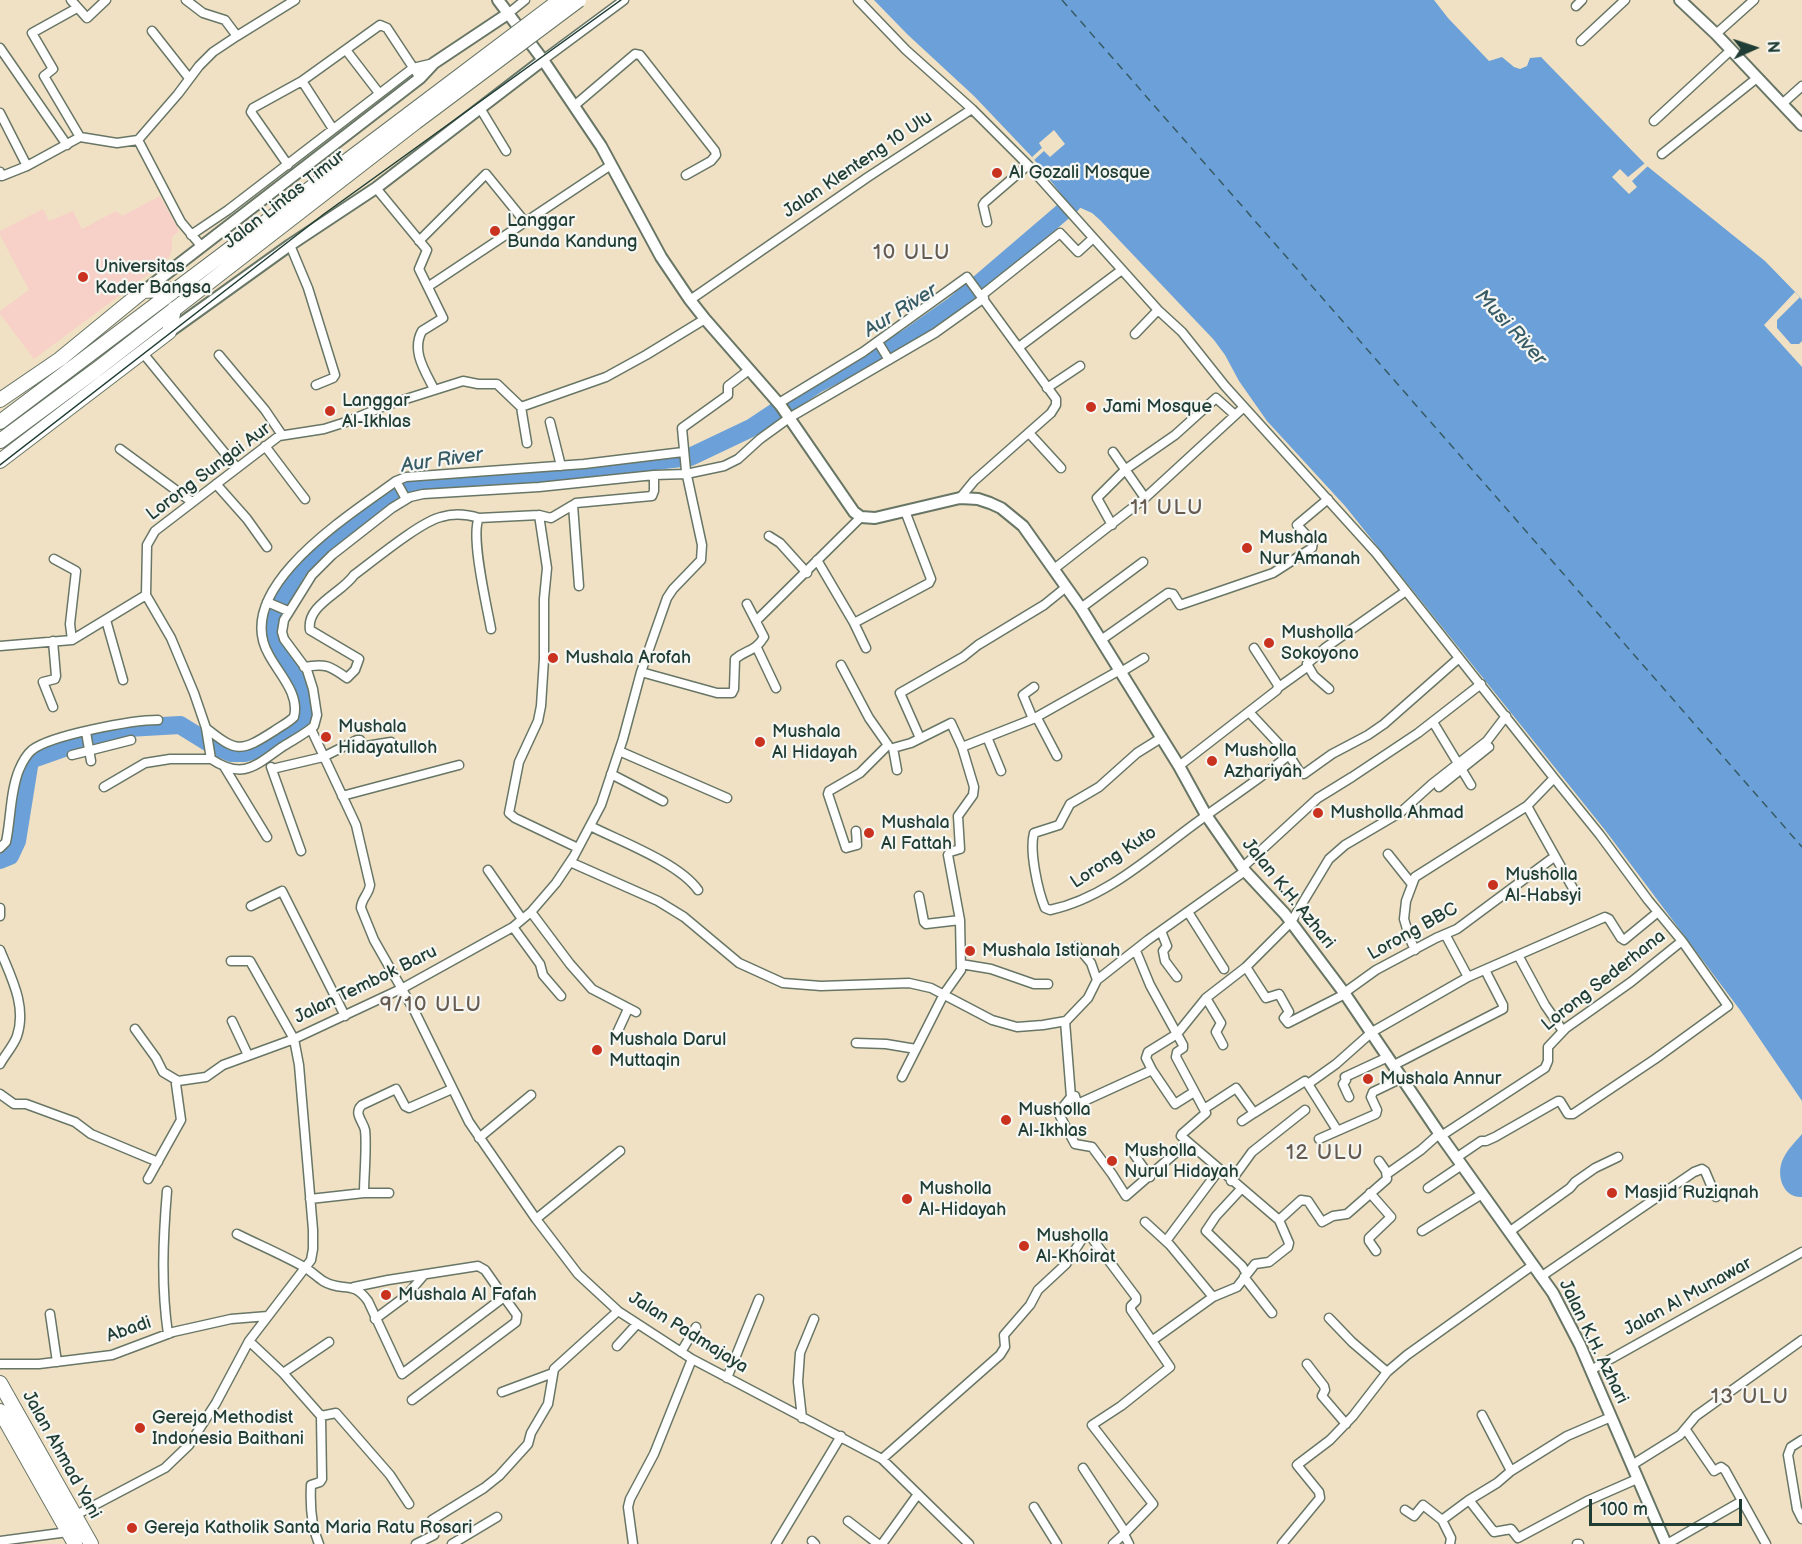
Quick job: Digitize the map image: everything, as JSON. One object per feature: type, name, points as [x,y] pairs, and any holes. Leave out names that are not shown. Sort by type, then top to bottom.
[{"type":"highway","name":"Jalan Lintas Timur","points":[[0,441],[174,309],[560,0]]},
{"type":"highway","name":"Jalan Lintas Timur","points":[[0,423],[412,118],[579,0]]},
{"type":"highway","points":[[0,400],[60,359],[143,291],[179,289]]},
{"type":"highway","points":[[0,461],[169,332],[174,309]]},
{"type":"highway","points":[[60,359],[92,355]]},
{"type":"highway","points":[[94,388],[96,370]]},
{"type":"highway","name":"Jalan Ahmad Yani","points":[[0,1383],[90,1544]]},
{"type":"highway","name":"Jalan Ahmad Yani","points":[[2,1419],[72,1538]]},
{"type":"street","points":[[70,0],[87,18],[106,0]]},
{"type":"street","points":[[186,0],[203,12],[225,20],[237,36]]},
{"type":"street","points":[[141,147],[189,78],[213,52],[295,0]]},
{"type":"street","points":[[498,0],[574,106],[611,165],[661,257],[690,300],[748,370],[780,404],[843,497],[854,512],[861,517],[756,621]]},
{"type":"street","points":[[143,291],[420,78],[434,63],[509,14],[525,0]]},
{"type":"street","points":[[169,332],[290,245],[376,188],[624,0]]},
{"type":"street","points":[[858,0],[906,50],[972,109],[1028,165],[1158,310],[1182,332],[1244,407],[1376,553],[1682,941],[1728,1006],[1573,1114],[1568,1114],[1558,1101],[1495,1137],[1480,1141],[1428,1188]]},
{"type":"street","points":[[1581,41],[1625,0]]},
{"type":"street","points":[[1680,0],[1716,34],[1802,125]]},
{"type":"street","points":[[1716,34],[1754,0]]},
{"type":"street","points":[[77,8],[32,33],[53,69],[44,76],[80,137]]},
{"type":"street","points":[[288,165],[251,112],[253,108],[302,81],[380,25],[384,25],[420,78]]},
{"type":"street","points":[[152,31],[189,78]]},
{"type":"street","points":[[0,48],[68,145]]},
{"type":"street","points":[[346,50],[379,93]]},
{"type":"street","points":[[1654,121],[1731,51]]},
{"type":"street","points":[[574,106],[635,54],[640,55],[716,151],[711,162],[686,175]]},
{"type":"street","points":[[191,235],[288,165],[413,68],[434,63]]},
{"type":"street","points":[[1662,154],[1757,78]]},
{"type":"street","points":[[302,81],[333,129]]},
{"type":"street","points":[[1782,104],[1802,86]]},
{"type":"street","points":[[480,108],[506,151]]},
{"type":"street","name":"Jalan Klenteng 10 Ulu","points":[[690,300],[868,177],[972,109]]},
{"type":"street","points":[[0,112],[27,166]]},
{"type":"street","points":[[1,175],[27,166],[80,137],[141,147]]},
{"type":"street","points":[[141,147],[181,222],[202,247]]},
{"type":"street","points":[[429,286],[611,165]]},
{"type":"street","points":[[987,222],[983,205],[985,202],[1028,165]]},
{"type":"street","points":[[419,241],[486,174],[525,222]]},
{"type":"street","points":[[376,188],[427,251],[419,269],[443,318],[422,331],[417,348],[434,389]]},
{"type":"street","points":[[207,731],[228,745],[248,746],[258,742],[294,717],[295,704],[291,690],[268,654],[261,635],[262,619],[269,603],[284,575],[323,535],[401,489],[423,494],[539,487],[724,466],[788,417],[935,333],[1060,233],[1078,252],[1090,241]]},
{"type":"street","points":[[290,245],[308,288],[335,375],[316,386]]},
{"type":"street","points":[[1019,347],[1119,272]]},
{"type":"street","points":[[780,404],[879,343],[965,277],[982,295],[1056,399],[1056,405],[1051,413],[974,481],[960,498]]},
{"type":"street","points":[[1135,333],[1158,310]]},
{"type":"street","points":[[527,443],[521,407],[606,376],[705,319]]},
{"type":"street","points":[[879,343],[889,359]]},
{"type":"street","points":[[142,352],[237,468]]},
{"type":"street","points":[[219,355],[265,410],[282,435]]},
{"type":"street","points":[[1047,388],[1080,366]]},
{"type":"street","points":[[686,472],[682,428],[728,395],[728,386],[748,370]]},
{"type":"street","name":"Lorong Sungai Aur","points":[[146,595],[147,545],[155,531],[282,435],[324,429],[434,389],[463,381],[478,384],[494,382],[521,407]]},
{"type":"street","points":[[1112,525],[1097,498],[1175,435],[1216,398],[1235,415]]},
{"type":"street","points":[[1054,569],[1145,498],[1244,407]]},
{"type":"street","points":[[550,422],[561,466]]},
{"type":"street","points":[[1029,433],[1061,468]]},
{"type":"street","points":[[265,447],[305,499]]},
{"type":"street","points":[[120,449],[192,502]]},
{"type":"street","points":[[1113,452],[1145,498]]},
{"type":"street","points":[[225,768],[241,770],[254,766],[311,729],[317,721],[317,708],[310,678],[284,639],[282,632],[286,610],[312,575],[332,555],[375,520],[401,489],[406,477],[561,466],[683,453]]},
{"type":"street","name":"Jalan Tembok Baru","points":[[74,1516],[165,1468],[189,1445],[216,1403],[249,1341],[311,1260],[313,1249],[310,1199],[299,1065],[294,1039],[403,988],[513,927],[531,912],[556,883],[570,862],[601,804],[611,774],[622,752],[667,598],[701,560],[702,545],[686,472]]},
{"type":"street","points":[[304,667],[320,664],[329,666],[347,678],[355,670],[359,658],[310,630],[313,615],[319,605],[348,584],[354,575],[417,529],[440,517],[465,514],[478,518],[539,515],[551,518],[576,503],[651,496],[654,491],[654,475]]},
{"type":"street","points":[[216,484],[247,519],[267,547]]},
{"type":"street","name":"Jalan K.H. Azhari","points":[[861,517],[875,519],[960,498],[978,499],[1001,508],[1023,526],[1081,608],[1121,671],[1132,694],[1179,766],[1206,815],[1244,869],[1291,922],[1345,993],[1459,1161],[1542,1276],[1572,1328],[1667,1544]]},
{"type":"street","points":[[1101,640],[1168,592],[1173,594],[1180,606],[1278,569],[1312,548],[1313,542],[1297,525],[1328,499]]},
{"type":"street","points":[[573,505],[579,586]]},
{"type":"street","points":[[854,623],[929,582],[930,575],[905,511]]},
{"type":"street","points":[[539,515],[547,568],[541,706],[538,721],[519,762],[510,813],[515,818],[578,848]]},
{"type":"street","points":[[478,518],[476,523],[478,554],[491,629]]},
{"type":"street","points":[[769,536],[780,543],[807,573]]},
{"type":"street","points":[[54,559],[74,568],[76,575],[70,624],[72,640]]},
{"type":"street","points":[[817,560],[866,648]]},
{"type":"street","points":[[1081,608],[1143,562]]},
{"type":"street","points":[[920,738],[900,693],[963,657],[978,645],[1044,605],[1065,588]]},
{"type":"street","points":[[1179,766],[1307,667],[1309,661],[1325,648],[1406,591]]},
{"type":"street","points":[[0,646],[72,640],[146,595],[171,638],[194,693],[207,731],[210,756]]},
{"type":"street","points":[[269,603],[286,610]]},
{"type":"street","points":[[644,673],[729,694],[734,689],[735,659],[757,648],[764,637],[747,604]]},
{"type":"street","points":[[106,620],[123,680]]},
{"type":"street","points":[[52,641],[56,676],[55,679],[43,682],[53,707]]},
{"type":"street","points":[[757,648],[776,688]]},
{"type":"street","points":[[1254,648],[1279,687]]},
{"type":"street","points":[[962,747],[1035,718],[1144,658]]},
{"type":"street","points":[[1249,712],[1289,754],[1302,773],[1384,724],[1459,658]]},
{"type":"street","points":[[841,665],[869,718],[891,747],[897,770]]},
{"type":"street","points":[[1307,667],[1329,689]]},
{"type":"street","points":[[570,862],[658,901],[684,917],[740,963],[783,983],[832,986],[909,983],[931,988],[992,1020],[1017,1026],[1065,1021],[1088,998],[1097,980],[1244,869],[1318,798],[1433,722],[1480,684]]},
{"type":"street","points":[[1034,687],[1023,695],[1057,756]]},
{"type":"street","points":[[1438,787],[1487,741],[1506,716]]},
{"type":"street","points":[[0,848],[6,842],[15,782],[32,750],[113,724],[158,720]]},
{"type":"street","points":[[1433,722],[1471,785]]},
{"type":"street","points":[[856,831],[857,845],[846,848],[828,794],[829,791],[860,773],[891,747],[920,738],[951,723],[962,747],[974,791],[958,816],[960,849],[948,855],[960,920],[961,964],[958,976],[945,995],[902,1077]]},
{"type":"street","name":"Jalan Padmajaya","points":[[311,729],[356,825],[370,885],[361,903],[361,908],[374,940],[403,988],[452,1089],[479,1138],[578,1274],[618,1311],[692,1359],[882,1459],[969,1544]]},
{"type":"street","points":[[87,734],[91,762]]},
{"type":"street","points":[[987,737],[1001,771]]},
{"type":"street","name":"Lorong Kuto","points":[[1161,738],[1137,753],[1099,787],[1070,804],[1059,825],[1033,836],[1045,908],[1050,910],[1083,900],[1125,875],[1206,815]]},
{"type":"street","points":[[72,755],[89,748],[131,740]]},
{"type":"street","points":[[272,769],[323,757],[357,740],[360,740],[363,746],[391,741]]},
{"type":"street","points":[[1194,1092],[1175,1104],[1152,1070],[1146,1058],[1148,1052],[1177,1034],[1206,998],[1246,966],[1291,922],[1329,859],[1345,845],[1401,812],[1459,766],[1489,747]]},
{"type":"street","points":[[622,752],[727,798]]},
{"type":"street","points":[[1206,815],[1260,779],[1289,754]]},
{"type":"street","points":[[104,787],[145,763],[210,756],[225,768],[267,837]]},
{"type":"street","points":[[268,758],[301,851]]},
{"type":"street","points":[[342,796],[459,765]]},
{"type":"street","points":[[611,774],[663,801]]},
{"type":"street","points":[[1415,951],[1404,919],[1406,902],[1415,877],[1527,806],[1554,778]]},
{"type":"street","points":[[1527,806],[1575,892]]},
{"type":"street","points":[[590,826],[679,871],[698,890]]},
{"type":"street","points":[[1388,854],[1411,883]]},
{"type":"street","name":"Lorong BBC","points":[[1246,966],[1266,998],[1279,994],[1289,1012],[1284,1018],[1288,1023],[1345,993],[1376,970],[1457,929],[1554,857]]},
{"type":"street","points":[[488,870],[522,919]]},
{"type":"street","points":[[251,906],[282,891],[345,1016]]},
{"type":"street","points":[[919,896],[926,924],[960,920]]},
{"type":"street","points":[[0,908],[0,916]]},
{"type":"street","points":[[531,912],[570,964],[592,988],[632,1011],[616,1035]]},
{"type":"street","points":[[1188,912],[1224,969]]},
{"type":"street","points":[[1308,1084],[1374,1036],[1468,977],[1605,917],[1609,919],[1624,940],[1658,912]]},
{"type":"street","points":[[513,927],[540,964],[543,975],[561,996]]},
{"type":"street","points":[[1161,931],[1167,946],[1163,951],[1165,961],[1177,977]]},
{"type":"street","points":[[1444,934],[1468,977]]},
{"type":"street","name":"Lorong Sederhana","points":[[1279,1220],[1304,1199],[1308,1201],[1322,1222],[1334,1216],[1344,1216],[1387,1179],[1387,1174],[1441,1135],[1545,1068],[1548,1061],[1548,1047],[1563,1031],[1631,982],[1682,941]]},
{"type":"street","points":[[1077,946],[1091,963],[1097,980]]},
{"type":"street","points":[[0,950],[15,984],[20,1016],[17,1036],[0,1064]]},
{"type":"street","points":[[1136,951],[1150,985],[1183,1045],[1176,1056],[1206,1113],[1181,1136],[1279,1220],[1289,1246],[1269,1262],[1256,1264],[1236,1288],[1213,1297],[1153,1340]]},
{"type":"street","points":[[1518,955],[1545,1005],[1563,1031]]},
{"type":"street","points":[[135,1029],[163,1072],[178,1081],[206,1077],[223,1065],[294,1039],[250,961],[231,961]]},
{"type":"street","points":[[961,964],[991,969],[1034,984],[1048,984]]},
{"type":"street","points":[[1349,1098],[1342,1084],[1346,1080],[1345,1077],[1391,1061],[1503,1009],[1485,970]]},
{"type":"street","points":[[1206,998],[1221,1023],[1216,1032],[1223,1045]]},
{"type":"street","points":[[232,1021],[248,1055]]},
{"type":"street","points":[[1065,1021],[1071,1097],[1059,1112],[1075,1144],[1092,1147],[1126,1196],[1188,1142]]},
{"type":"street","points":[[855,1043],[886,1044],[916,1049]]},
{"type":"street","points":[[1071,1097],[1075,1096],[1077,1103],[1082,1102],[1152,1070]]},
{"type":"street","points":[[1319,1139],[1376,1114],[1377,1110],[1371,1097],[1373,1092],[1402,1078]]},
{"type":"street","points":[[148,1179],[181,1120],[176,1084],[178,1081]]},
{"type":"street","points":[[1242,1121],[1305,1081],[1337,1130]]},
{"type":"street","points":[[1204,1109],[1236,1088],[1254,1113]]},
{"type":"street","points":[[364,1193],[365,1130],[358,1108],[396,1089],[405,1106],[409,1108],[452,1089]]},
{"type":"street","points":[[0,1094],[14,1104],[26,1104],[75,1122],[92,1134],[158,1162]]},
{"type":"street","points":[[479,1138],[531,1095]]},
{"type":"street","points":[[1231,1180],[1252,1152],[1305,1110]]},
{"type":"street","points":[[1131,1150],[1150,1177]]},
{"type":"street","points":[[536,1219],[620,1151]]},
{"type":"street","points":[[1509,1232],[1575,1182],[1618,1157]]},
{"type":"street","points":[[1379,1161],[1387,1174]]},
{"type":"street","points":[[1542,1276],[1694,1172],[1702,1169],[1705,1171],[1716,1197]]},
{"type":"street","points":[[1166,1241],[1219,1170]]},
{"type":"street","points":[[1241,1189],[1216,1216],[1206,1231],[1242,1266],[1245,1275],[1272,1313]]},
{"type":"street","points":[[167,1191],[163,1245],[163,1301],[168,1334]]},
{"type":"street","points":[[310,1199],[364,1193],[390,1193]]},
{"type":"street","points":[[1370,1193],[1391,1216],[1369,1238],[1376,1251]]},
{"type":"street","points":[[1422,1232],[1482,1194]]},
{"type":"street","points":[[1145,1222],[1166,1241],[1213,1297]]},
{"type":"street","points":[[237,1234],[306,1268],[324,1282],[337,1286],[354,1287],[481,1267],[517,1315],[516,1322],[412,1400]]},
{"type":"street","points":[[882,1459],[1000,1355],[1005,1347],[1004,1335],[1030,1305],[1038,1290],[1066,1264],[1086,1236],[1092,1237],[1131,1290],[1136,1299],[1131,1310],[1170,1367],[1121,1406],[1092,1425],[1153,1504],[1113,1544]]},
{"type":"street","name":"Jalan Al Munawar","points":[[1591,1370],[1802,1252]]},
{"type":"street","points":[[1282,1544],[1320,1498],[1319,1492],[1297,1465],[1330,1440],[1346,1424],[1387,1372],[1407,1355],[1533,1265]]},
{"type":"street","points":[[375,1319],[406,1296],[424,1275]]},
{"type":"street","points":[[354,1287],[368,1301],[402,1374],[504,1297]]},
{"type":"street","points":[[727,1378],[759,1299]]},
{"type":"street","points":[[416,1544],[434,1535],[432,1520],[484,1488],[499,1476],[528,1444],[531,1433],[548,1404],[554,1369],[618,1311]]},
{"type":"street","points":[[50,1314],[57,1362]]},
{"type":"street","name":"Abadi","points":[[0,1364],[57,1362],[112,1355],[168,1334],[231,1319],[268,1316]]},
{"type":"street","points":[[1329,1318],[1352,1342],[1387,1372]]},
{"type":"street","points":[[802,1418],[798,1382],[800,1353],[814,1319]]},
{"type":"street","points":[[617,1346],[637,1324]]},
{"type":"street","points":[[681,1352],[696,1327]]},
{"type":"street","points":[[1632,1465],[1686,1430],[1696,1416],[1802,1340]]},
{"type":"street","points":[[249,1341],[283,1373],[321,1416],[322,1479],[311,1485],[310,1503],[312,1522],[320,1544]]},
{"type":"street","points":[[283,1373],[329,1342]]},
{"type":"street","points":[[633,1544],[628,1507],[630,1499],[654,1454],[692,1359]]},
{"type":"street","points":[[1307,1364],[1324,1386],[1322,1396],[1346,1424]]},
{"type":"street","points":[[502,1392],[553,1373]]},
{"type":"street","points":[[321,1416],[336,1413],[390,1475],[409,1504]]},
{"type":"street","points":[[1482,1415],[1511,1471]]},
{"type":"street","points":[[1442,1520],[1511,1471],[1567,1436],[1611,1417]]},
{"type":"street","points":[[1686,1430],[1714,1471],[1720,1467],[1723,1468],[1766,1544]]},
{"type":"street","points":[[776,1544],[841,1436]]},
{"type":"street","points":[[1802,1440],[1791,1447],[1788,1455],[1797,1509],[1802,1519]]},
{"type":"street","points":[[1083,1468],[1125,1533],[1129,1544]]},
{"type":"street","points":[[1469,1500],[1494,1532],[1511,1529],[1518,1538],[1587,1501],[1638,1479]]},
{"type":"street","points":[[848,1521],[880,1544],[918,1494]]},
{"type":"street","points":[[1667,1544],[1742,1501]]},
{"type":"street","points":[[1405,1510],[1414,1516],[1423,1505],[1442,1520],[1451,1538],[1450,1544]]},
{"type":"street","points":[[1034,1507],[1057,1544]]},
{"type":"street","points":[[452,1544],[497,1517]]},
{"type":"street","points":[[0,1541],[72,1538]]},
{"type":"shaded area","name":"Universitas Kader Bangsa","points":[[160,196],[179,231],[172,237],[170,256],[34,359],[0,314],[0,311],[29,290],[0,231],[43,209],[49,221],[73,211],[82,229],[116,211],[122,216]]},
{"type":"water","name":"Musi River","points":[[874,0],[1434,0],[1489,61],[1502,57],[1520,69],[1527,66],[1530,58],[1541,57],[1647,166],[1765,261],[1800,297],[1802,300],[1802,1101],[1740,1010],[1605,830],[1345,506],[1267,421],[1214,340],[1100,220],[1092,213],[1065,199],[1032,157],[974,96]]},
{"type":"water","points":[[1802,1134],[1802,1197],[1795,1196],[1785,1189],[1780,1170],[1786,1154]]},
{"type":"pier","points":[[1054,130],[1065,144],[1050,157],[1044,151],[1034,160],[1032,157],[1042,148],[1039,143]]},
{"type":"pier","points":[[1645,163],[1648,166],[1632,181],[1637,187],[1629,194],[1612,177],[1620,169],[1628,177]]},
{"type":"pier","points":[[1795,292],[1800,297],[1777,320],[1777,328],[1791,344],[1799,344],[1802,341],[1802,367],[1764,325]]},
{"type":"waterway","name":"Aur River","points":[[0,860],[10,856],[17,841],[30,760],[128,728],[180,725],[214,746],[231,753],[245,753],[260,748],[302,718],[307,700],[297,676],[273,634],[273,616],[298,570],[383,498],[404,486],[488,480],[690,457],[751,428],[817,384],[906,339],[954,305],[1072,204]]},
{"type":"ferry route","points":[[1062,0],[1802,847]]},
{"type":"tram line","points":[[0,465],[324,214],[621,0]]},
{"type":"place","name":"Al Gozali Mosque","points":[[997,173]]},
{"type":"place","name":"Langgar Bunda Kandung","points":[[495,231]]},
{"type":"place","name":"Universitas Kader Bangsa","points":[[83,277]]},
{"type":"place","name":"Jami Mosque","points":[[1091,407]]},
{"type":"place","name":"Langgar Al-Ikhlas","points":[[330,411]]},
{"type":"place","name":"Mushala Nur Amanah","points":[[1247,548]]},
{"type":"place","name":"Musholla Sokoyono","points":[[1269,643]]},
{"type":"place","name":"Mushala Arofah","points":[[553,658]]},
{"type":"place","name":"Mushala Hidayatulloh","points":[[326,737]]},
{"type":"place","name":"Mushala Al Hidayah","points":[[760,742]]},
{"type":"place","name":"Musholla Azhariyah","points":[[1212,761]]},
{"type":"place","name":"Musholla Ahmad","points":[[1318,813]]},
{"type":"place","name":"Mushala Al Fattah","points":[[869,833]]},
{"type":"place","name":"Musholla Al-Habsyi","points":[[1493,885]]},
{"type":"place","name":"Mushala Istianah","points":[[970,951]]},
{"type":"place","name":"Mushala Darul Muttaqin","points":[[597,1050]]},
{"type":"place","name":"Mushala Annur","points":[[1368,1079]]},
{"type":"place","name":"Musholla Al-Ikhlas","points":[[1006,1120]]},
{"type":"place","name":"Musholla Nurul Hidayah","points":[[1112,1161]]},
{"type":"place","name":"Masjid Ruziqnah","points":[[1612,1193]]},
{"type":"place","name":"Musholla Al-Hidayah","points":[[907,1199]]},
{"type":"place","name":"Musholla Al-Khoirat","points":[[1024,1246]]},
{"type":"place","name":"Mushala Al Fafah","points":[[386,1295]]},
{"type":"place","name":"Gereja Methodist Indonesia Baithani","points":[[140,1428]]},
{"type":"place","name":"Gereja Katholik Santa Maria Ratu Rosari","points":[[132,1528]]},
{"type":"district","name":"10 ULU","points":[[912,254]]},
{"type":"district","name":"11 ULU","points":[[1167,509]]},
{"type":"district","name":"9/10 ULU","points":[[431,1006]]},
{"type":"district","name":"12 ULU","points":[[1325,1154]]},
{"type":"district","name":"13 ULU","points":[[1750,1398]]}]
